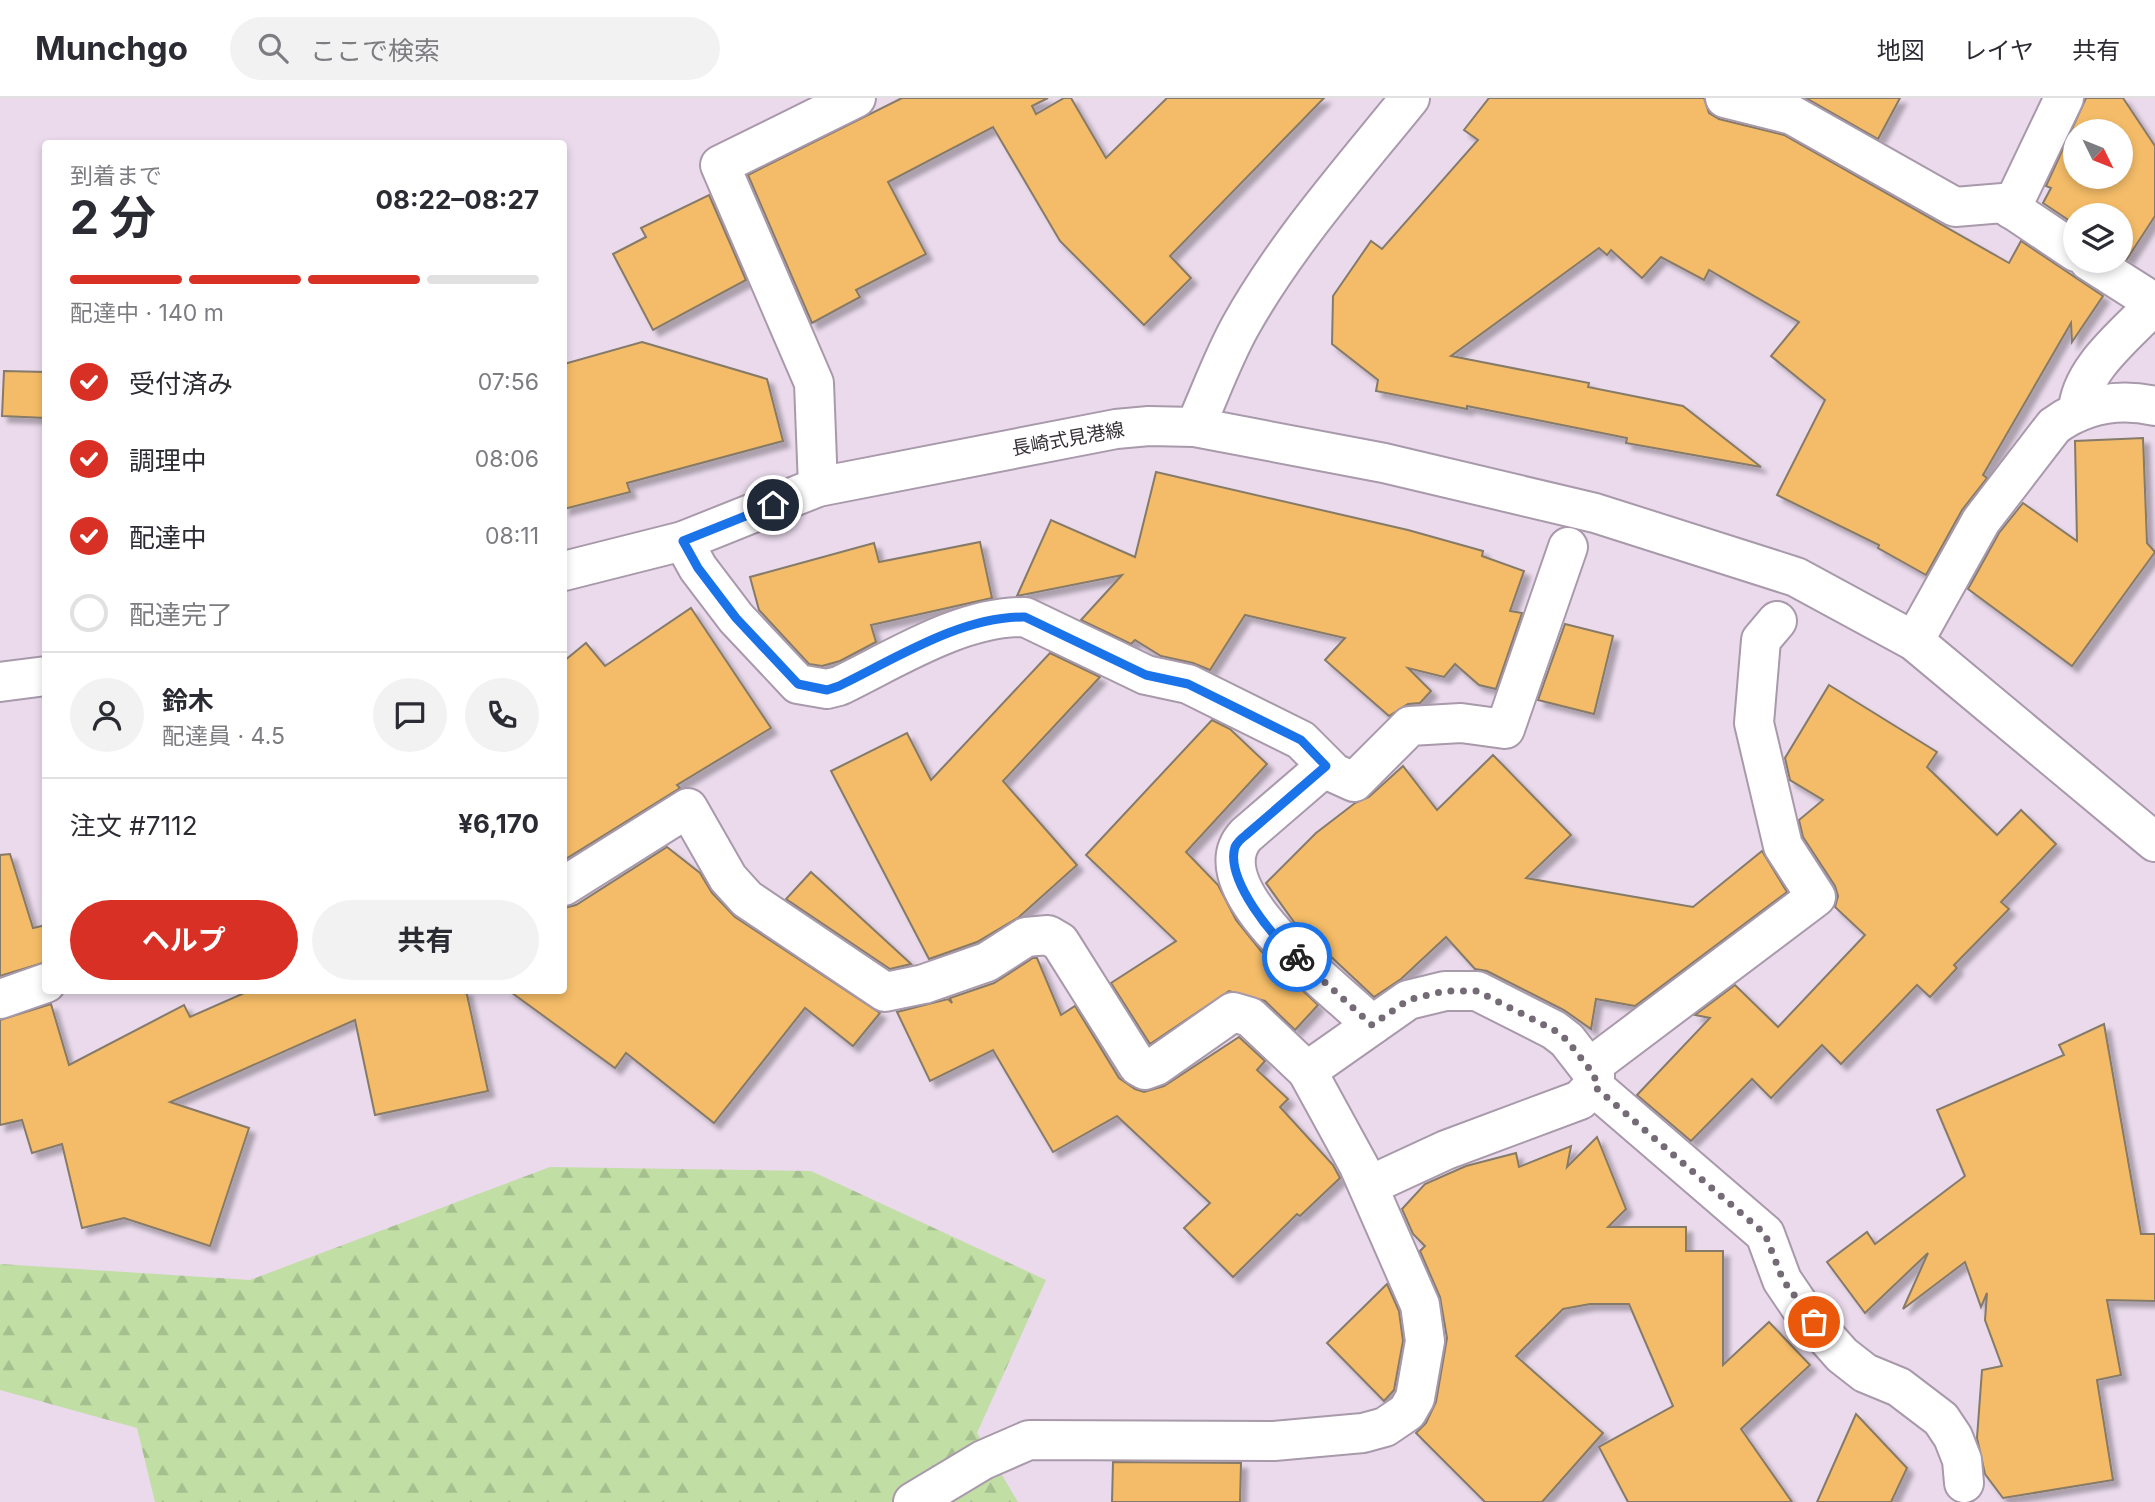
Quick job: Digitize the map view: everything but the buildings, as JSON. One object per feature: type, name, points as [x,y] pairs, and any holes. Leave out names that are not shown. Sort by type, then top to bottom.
[{"type":"street","points":[[818,486],[814,383],[720,165],[856,98]]},
{"type":"street","points":[[1195,428],[1239,327],[1280,262],[1410,98]]},
{"type":"street","points":[[1725,98],[1792,115],[1955,207],[1997,202],[2063,243]]},
{"type":"street","points":[[2011,209],[2064,98]]},
{"type":"street","points":[[2078,412],[2081,391],[2106,357],[2155,303],[2108,273]]},
{"type":"street","points":[[1914,641],[1981,521],[2054,426],[2078,412],[2099,405],[2132,401],[2155,406]]},
{"type":"street","name":"長崎式見港線","points":[[567,570],[683,541],[818,486],[1116,429],[1149,426],[1195,428],[1384,463],[1595,513],[1796,577],[1914,641],[2155,842]]},
{"type":"street","points":[[683,541],[698,568],[736,618],[798,684],[827,690],[956,632],[1010,617],[1025,617],[1146,675],[1199,689],[1301,740],[1342,779],[1354,782],[1410,726],[1461,723],[1504,730],[1568,547]]},
{"type":"street","points":[[1368,1186],[1446,1150],[1580,1100],[1591,1077],[1816,897],[1783,846],[1754,723],[1761,640],[1777,621]]},
{"type":"street","points":[[0,682],[42,677]]},
{"type":"street","points":[[1326,766],[1246,835],[1236,846],[1235,857],[1251,907],[1289,951],[1372,1025]]},
{"type":"street","points":[[571,874],[688,808],[728,878],[747,899],[885,992],[924,985],[987,962],[1026,937],[1048,935],[1060,942],[1138,1066],[1145,1070],[1156,1066],[1233,1012],[1250,1017],[1307,1071],[1368,1186],[1420,1305],[1425,1342],[1415,1398],[1398,1420],[1363,1433],[1274,1441],[1029,1440],[983,1460],[913,1502]]},
{"type":"street","points":[[0,999],[42,985]]},
{"type":"street","points":[[1307,1071],[1408,1000],[1445,991],[1477,991],[1554,1030],[1567,1040],[1591,1077],[1765,1234],[1783,1280],[1803,1311],[1842,1355],[1865,1373],[1899,1387],[1941,1419],[1953,1437],[1962,1460],[1964,1483]]},
{"type":"green space","points":[[550,1167],[811,1171],[1046,1280],[977,1433],[1018,1502],[155,1502],[137,1428],[0,1390],[0,1264],[250,1280]]},
{"type":"way so far","points":[[1297,957],[1372,1025],[1408,1000],[1445,991],[1477,991],[1554,1030],[1567,1040],[1595,1076],[1594,1086],[1765,1234],[1783,1280],[1803,1311],[1814,1322]]},
{"type":"route","points":[[773,505],[683,541],[698,568],[736,618],[798,684],[827,690],[956,632],[1010,617],[1025,617],[1146,675],[1188,684],[1301,740],[1326,766],[1246,835],[1236,846],[1235,857],[1251,907],[1297,957]]}]
